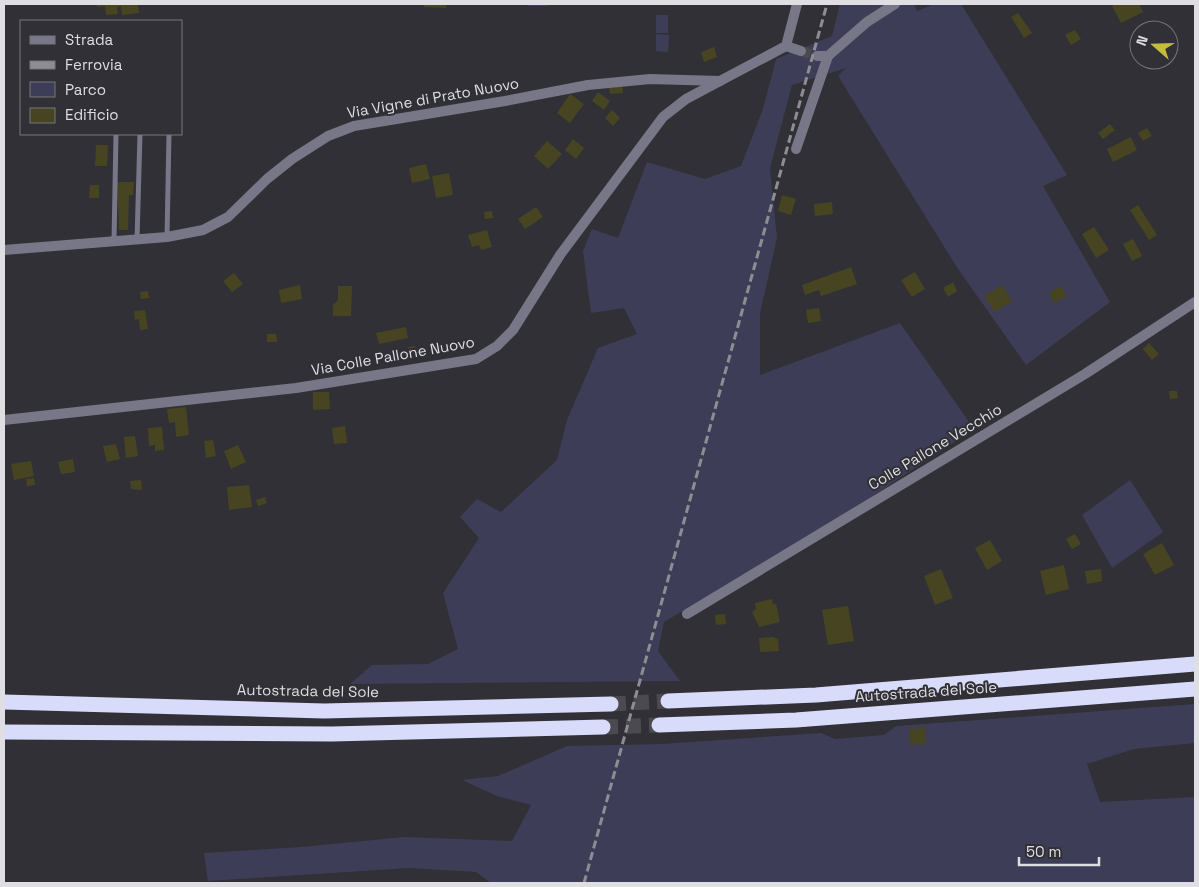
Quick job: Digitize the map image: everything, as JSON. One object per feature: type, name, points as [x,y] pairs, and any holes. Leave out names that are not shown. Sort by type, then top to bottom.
[{"type":"highway","name":"Autostrada del Sole","points":[[668,702],[816,695],[1195,664]]},
{"type":"highway","name":"Autostrada del Sole","points":[[659,725],[796,720],[1195,689]]},
{"type":"highway","name":"Autostrada del Sole","points":[[4,702],[324,711],[611,704]]},
{"type":"highway","points":[[4,732],[332,734],[603,727]]},
{"type":"street","points":[[797,4],[786,46],[801,51]]},
{"type":"street","points":[[796,149],[828,56],[867,22],[895,4]]},
{"type":"street","name":"Via Colle Pallone Nuovo","points":[[4,420],[296,388],[476,359],[497,346],[513,330],[560,255],[656,125],[679,104],[786,46]]},
{"type":"street","points":[[817,56],[828,56]]},
{"type":"street","name":"Via Vigne di Prato Nuovo","points":[[4,250],[137,240],[194,233],[222,222],[292,159],[328,136],[354,126],[588,85],[650,79],[721,81]]},
{"type":"street","name":"Colle Pallone Vecchio","points":[[687,614],[1085,374],[1195,302]]},
{"type":"lane","points":[[114,242],[116,135]]},
{"type":"lane","points":[[137,240],[140,135]]},
{"type":"lane","points":[[167,237],[170,135]]},
{"type":"green space","points":[[840,4],[914,4],[917,11],[934,4],[961,4],[1067,175],[1043,186],[1110,302],[1026,365],[958,269],[838,76],[846,68],[792,85],[770,168],[777,238],[760,313],[760,375],[900,323],[974,429],[824,528],[664,622],[658,651],[680,681],[350,684],[372,665],[428,664],[458,649],[443,593],[479,538],[460,517],[477,499],[501,512],[557,460],[567,420],[598,348],[637,334],[624,308],[591,313],[583,251],[592,229],[618,238],[647,162],[705,179],[741,166],[763,109],[776,59],[832,36]]},
{"type":"green space","points":[[656,15],[668,15],[668,33],[656,33]]},
{"type":"green space","points":[[656,34],[669,35],[668,52],[656,51]]},
{"type":"green space","points":[[1130,480],[1163,532],[1112,568],[1082,515]]},
{"type":"green space","points":[[1195,704],[1195,743],[1134,749],[1087,764],[1100,802],[1195,797],[1195,883],[491,883],[476,872],[409,868],[208,881],[204,853],[301,847],[404,837],[512,841],[531,805],[497,796],[462,780],[498,776],[567,746],[662,744],[821,733],[835,739],[884,735],[896,726]]},
{"type":"building","points":[[97,4],[138,4],[139,13],[122,15],[121,6],[117,7],[118,14],[106,15],[105,6],[97,7]]},
{"type":"building","points":[[424,4],[446,4],[446,8],[424,7]]},
{"type":"building","points":[[528,4],[549,4],[548,6],[528,6]]},
{"type":"building","points":[[1117,4],[1139,4],[1143,12],[1121,23],[1112,6]]},
{"type":"building","points":[[1018,13],[1032,33],[1024,38],[1011,17]]},
{"type":"building","points":[[1075,30],[1081,39],[1071,45],[1065,35]]},
{"type":"building","points":[[714,47],[717,57],[704,62],[701,52]]},
{"type":"building","points":[[622,86],[623,93],[610,94],[609,88]]},
{"type":"building","points":[[598,92],[610,101],[604,110],[592,101]]},
{"type":"building","points":[[570,94],[584,104],[570,123],[557,113]]},
{"type":"building","points":[[612,110],[620,118],[613,126],[605,118]]},
{"type":"building","points":[[1110,124],[1115,130],[1103,139],[1098,133]]},
{"type":"building","points":[[1147,128],[1152,136],[1143,141],[1138,133]]},
{"type":"building","points":[[1131,137],[1137,150],[1113,162],[1107,149]]},
{"type":"building","points":[[573,139],[584,148],[576,159],[565,150]]},
{"type":"building","points":[[547,141],[562,154],[548,169],[534,156]]},
{"type":"building","points":[[96,145],[108,145],[107,166],[95,166]]},
{"type":"building","points":[[426,164],[430,179],[412,183],[409,168]]},
{"type":"building","points":[[449,173],[453,195],[436,198],[432,176]]},
{"type":"building","points":[[117,182],[134,182],[133,195],[129,195],[128,230],[119,230]]},
{"type":"building","points":[[90,185],[99,185],[99,198],[89,198]]},
{"type":"building","points":[[782,195],[796,199],[791,215],[778,211]]},
{"type":"building","points":[[832,202],[833,214],[815,216],[814,204]]},
{"type":"building","points":[[1138,205],[1157,235],[1149,240],[1130,210]]},
{"type":"building","points":[[536,207],[543,217],[525,229],[518,219]]},
{"type":"building","points":[[492,211],[493,218],[485,219],[484,212]]},
{"type":"building","points":[[1094,227],[1109,250],[1096,258],[1082,234]]},
{"type":"building","points":[[487,230],[492,247],[481,250],[479,245],[472,247],[468,235]]},
{"type":"building","points":[[1133,239],[1142,256],[1132,261],[1123,244]]},
{"type":"building","points":[[851,267],[857,284],[821,296],[819,290],[805,295],[802,285]]},
{"type":"building","points":[[915,272],[925,289],[912,297],[901,280]]},
{"type":"building","points":[[234,273],[243,284],[232,292],[223,281]]},
{"type":"building","points":[[953,282],[957,291],[948,297],[943,288]]},
{"type":"building","points":[[300,285],[302,299],[281,303],[279,290]]},
{"type":"building","points":[[1002,285],[1012,301],[995,312],[984,296]]},
{"type":"building","points":[[338,286],[352,286],[351,316],[333,316],[333,305],[338,300]]},
{"type":"building","points":[[1061,286],[1067,296],[1054,303],[1049,292]]},
{"type":"building","points":[[148,291],[149,298],[141,299],[140,292]]},
{"type":"building","points":[[819,308],[821,321],[808,323],[806,310]]},
{"type":"building","points":[[145,310],[148,329],[140,330],[139,319],[135,320],[134,311]]},
{"type":"building","points":[[406,327],[408,338],[379,344],[376,333]]},
{"type":"building","points":[[267,334],[276,334],[277,342],[267,342]]},
{"type":"building","points":[[1149,343],[1159,354],[1152,360],[1143,349]]},
{"type":"building","points":[[415,346],[416,353],[409,354],[408,347]]},
{"type":"building","points":[[1169,391],[1177,391],[1178,398],[1170,399]]},
{"type":"building","points":[[313,392],[329,392],[330,409],[313,410]]},
{"type":"building","points":[[186,407],[189,435],[176,437],[175,422],[169,423],[167,409]]},
{"type":"building","points":[[345,426],[347,443],[334,444],[332,428]]},
{"type":"building","points":[[162,427],[164,450],[155,451],[155,445],[149,446],[148,428]]},
{"type":"building","points":[[135,436],[138,456],[126,458],[124,437]]},
{"type":"building","points":[[213,440],[216,456],[206,458],[204,441]]},
{"type":"building","points":[[116,444],[120,459],[107,462],[103,446]]},
{"type":"building","points":[[238,445],[246,462],[231,469],[224,451]]},
{"type":"building","points":[[73,459],[75,472],[61,474],[58,462]]},
{"type":"building","points":[[31,461],[34,476],[14,480],[11,464]]},
{"type":"building","points":[[34,478],[35,485],[27,486],[26,479]]},
{"type":"building","points":[[141,480],[142,490],[131,489],[130,481]]},
{"type":"building","points":[[249,485],[252,507],[229,510],[227,487]]},
{"type":"building","points":[[265,497],[267,503],[258,506],[256,500]]},
{"type":"building","points":[[1075,534],[1081,544],[1072,549],[1066,539]]},
{"type":"building","points":[[990,540],[1002,561],[987,570],[975,548]]},
{"type":"building","points":[[1162,543],[1174,565],[1155,575],[1143,554]]},
{"type":"building","points":[[1064,565],[1069,589],[1046,595],[1040,571]]},
{"type":"building","points":[[941,569],[953,598],[935,605],[924,576]]},
{"type":"building","points":[[1101,569],[1102,581],[1087,584],[1085,571]]},
{"type":"building","points":[[772,599],[773,604],[776,604],[780,622],[759,627],[752,612],[756,609],[755,603]]},
{"type":"building","points":[[848,606],[854,641],[828,645],[822,610]]},
{"type":"building","points":[[725,614],[726,624],[716,625],[715,615]]},
{"type":"building","points":[[773,637],[778,639],[779,651],[760,652],[759,638]]},
{"type":"building","points":[[925,728],[926,744],[910,745],[909,729]]},
{"type":"tunnel","points":[[801,51],[817,56]]},
{"type":"tunnel","points":[[611,704],[668,701]]},
{"type":"tunnel","points":[[603,727],[659,725]]},
{"type":"railway","points":[[584,883],[827,4]]}]
